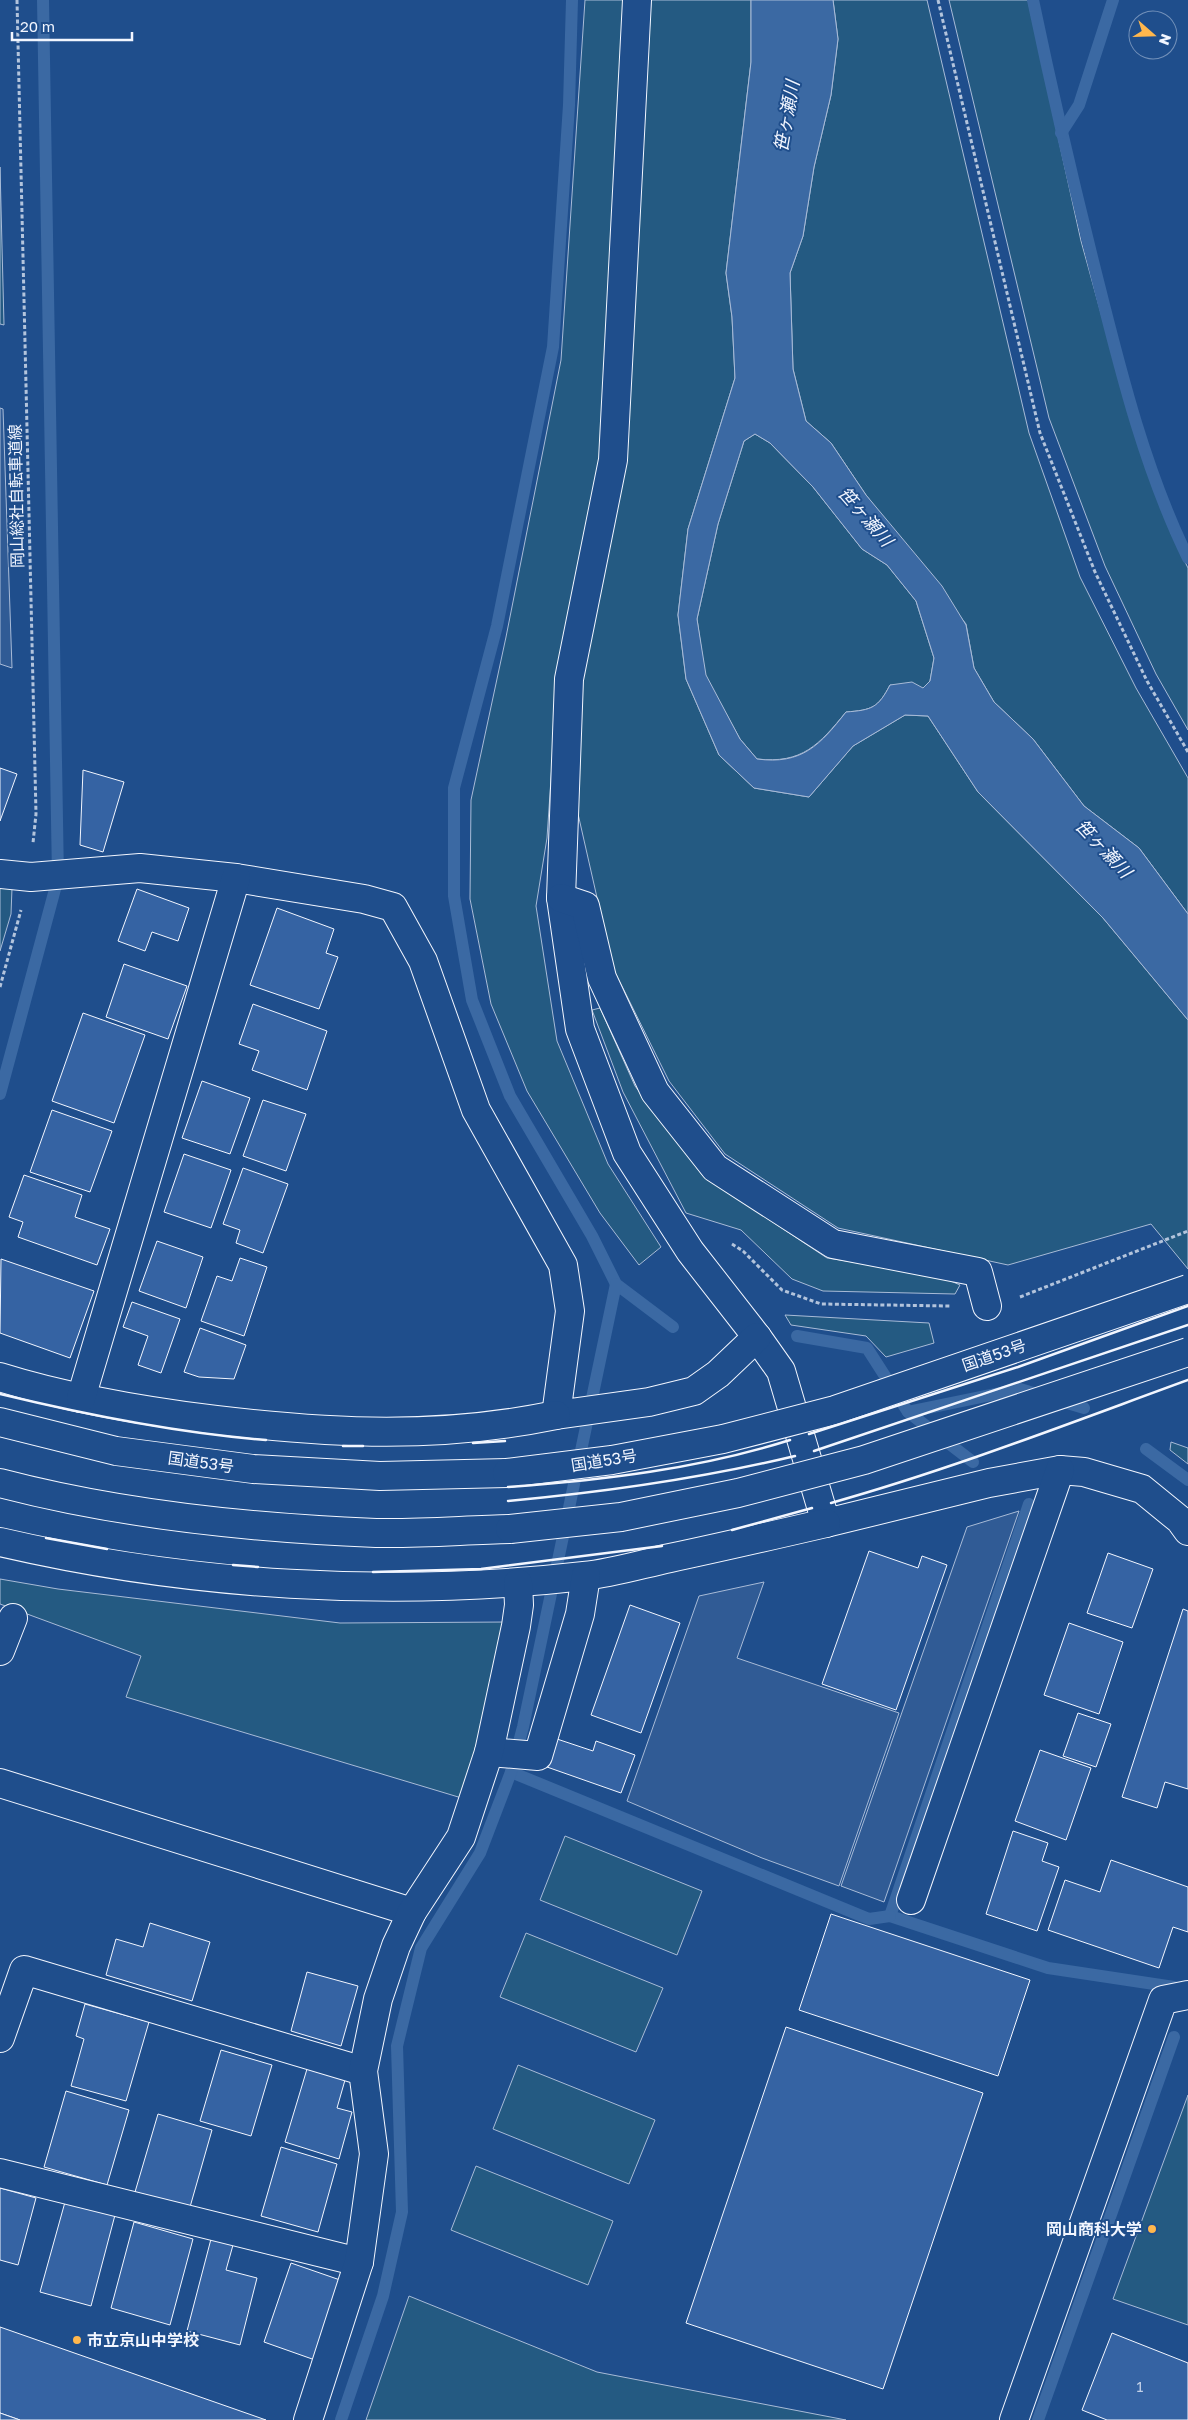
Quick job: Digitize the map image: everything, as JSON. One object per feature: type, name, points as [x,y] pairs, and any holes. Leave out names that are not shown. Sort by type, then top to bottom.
[{"type":"main road","points":[[637,0],[613,460],[569,679],[561,898],[580,1029],[627,1153],[690,1251],[781,1371],[826,1523]]},
{"type":"main road","points":[[0,874],[39,876],[140,868],[236,878],[364,899],[393,907],[423,962],[476,1110],[563,1265],[570,1311],[564,1414]]},
{"type":"main road","points":[[81,1398],[236,878]]},
{"type":"main road","points":[[561,898],[585,906],[602,978],[655,1092],[715,1168],[833,1244],[978,1272],[987,1306]]},
{"type":"main road","name":"国道53号","points":[[0,1422],[116,1451],[253,1469],[380,1476],[507,1473],[612,1460],[676,1448],[722,1439],[834,1410],[1188,1289]]},
{"type":"main road","points":[[0,1377],[81,1398],[178,1416],[284,1428],[351,1433],[426,1432],[477,1429],[649,1402],[694,1391],[718,1374],[757,1337]]},
{"type":"main road","points":[[0,1483],[104,1506],[258,1526],[378,1533],[510,1529],[621,1517],[738,1493],[864,1460],[1188,1352]]},
{"type":"main road","points":[[911,1900],[1060,1470]]},
{"type":"main road","points":[[0,1542],[65,1557],[241,1580],[344,1586],[526,1582],[578,1577],[826,1523],[989,1483],[1060,1470],[1084,1472],[1142,1489],[1180,1520],[1188,1531]]},
{"type":"main road","points":[[492,1752],[538,1756],[580,1614],[578,1577]]},
{"type":"main road","points":[[308,2420],[358,2262],[374,2154],[363,2071],[378,1999],[396,1946],[412,1912],[461,1837],[492,1752],[519,1605],[526,1582]]},
{"type":"main road","points":[[0,1651],[13,1618]]},
{"type":"main road","points":[[0,1783],[412,1912]]},
{"type":"main road","points":[[0,2038],[24,1970],[363,2071]]},
{"type":"main road","points":[[1014,2420],[1163,2000],[1188,1995]]},
{"type":"main road","points":[[0,2173],[358,2262]]},
{"type":"path","name":"岡山総社自転車道線","points":[[0,987],[39,876],[17,0]]},
{"type":"path","points":[[938,0],[1040,433],[1095,572],[1147,681],[1188,752]]},
{"type":"path","points":[[1104,1264],[1188,1231]]},
{"type":"shaded area","points":[[585,0],[626,0],[602,459],[558,675],[547,838],[536,906],[557,1041],[608,1164],[661,1247],[639,1265],[600,1213],[527,1091],[491,1004],[470,899],[471,800],[506,637],[561,360]]},
{"type":"shaded area","points":[[651,0],[751,0],[751,62],[726,273],[732,317],[735,378],[688,529],[678,615],[686,679],[719,755],[754,788],[809,797],[853,746],[905,715],[928,716],[978,792],[1103,918],[1188,1020],[1188,1269],[1151,1224],[1008,1265],[838,1228],[725,1154],[669,1081],[613,968],[576,805],[581,678],[626,460]]},
{"type":"shaded area","points":[[833,0],[927,0],[1029,433],[1080,577],[1136,688],[1188,778],[1188,914],[1139,848],[1084,806],[1033,739],[994,702],[974,668],[966,624],[866,495],[831,443],[806,421],[793,369],[790,273],[803,236],[814,167],[831,95],[838,39]]},
{"type":"shaded area","points":[[949,0],[1028,0],[1081,241],[1124,396],[1171,533],[1188,568],[1188,730],[1156,674],[1105,566],[1049,418]]},
{"type":"shaded area","points":[[0,167],[4,325],[0,324]]},
{"type":"shaded area","points":[[0,408],[3,409],[12,668],[0,664]]},
{"type":"shaded area","points":[[755,434],[770,443],[813,487],[862,549],[887,565],[916,601],[934,658],[930,681],[923,689],[890,685],[878,703],[868,709],[846,712],[818,743],[808,750],[798,755],[773,760],[757,759],[740,739],[705,675],[697,619],[718,524],[744,441]]},
{"type":"shaded area","points":[[0,887],[12,888],[11,914],[0,951]]},
{"type":"shaded area","points":[[600,1008],[635,1086],[703,1176],[827,1258],[937,1275],[960,1285],[955,1294],[823,1291],[792,1279],[741,1230],[686,1213],[623,1092],[592,1010]]},
{"type":"shaded area","points":[[785,1315],[929,1323],[934,1343],[886,1357],[866,1336],[791,1325]]},
{"type":"shaded area","points":[[1171,1442],[1188,1448],[1188,1464],[1170,1450]]},
{"type":"shaded area","points":[[1019,1511],[884,1902],[841,1886],[967,1527]]},
{"type":"shaded area","points":[[0,1579],[58,1589],[340,1623],[508,1622],[465,1799],[126,1697],[141,1656],[0,1604]]},
{"type":"shaded area","points":[[764,1582],[737,1658],[899,1713],[839,1886],[762,1858],[627,1801],[699,1596]]},
{"type":"shaded area","points":[[565,1836],[702,1891],[677,1955],[540,1900]]},
{"type":"shaded area","points":[[526,1933],[663,1988],[636,2052],[500,1997]]},
{"type":"shaded area","points":[[518,2065],[655,2120],[629,2184],[493,2129]]},
{"type":"shaded area","points":[[1188,2095],[1188,2325],[1113,2299]]},
{"type":"shaded area","points":[[476,2166],[613,2221],[588,2285],[451,2230]]},
{"type":"shaded area","points":[[409,2296],[597,2372],[846,2420],[366,2420]]},
{"type":"water","name":"笹ヶ瀬川","points":[[751,0],[833,0],[838,39],[831,95],[814,167],[803,236],[790,273],[793,369],[806,421],[831,443],[866,495],[942,586],[966,625],[974,668],[994,702],[1033,739],[1084,806],[1139,848],[1188,914],[1188,1020],[1103,918],[978,792],[928,716],[905,715],[853,746],[809,797],[754,788],[719,755],[686,679],[678,615],[688,529],[735,378],[732,317],[726,273],[751,62]],"holes":[[[755,434],[770,443],[813,487],[862,549],[887,565],[916,601],[934,658],[930,681],[923,688],[912,682],[890,685],[878,703],[868,709],[846,712],[827,734],[809,750],[786,759],[773,760],[757,759],[740,739],[706,675],[697,619],[718,524],[744,441]]]},
{"type":"building","points":[[0,768],[17,774],[0,821]]},
{"type":"building","points":[[83,770],[124,782],[103,852],[80,845]]},
{"type":"building","points":[[137,889],[189,908],[178,941],[152,932],[145,951],[118,941]]},
{"type":"building","points":[[277,908],[334,929],[326,953],[338,957],[319,1009],[250,985]]},
{"type":"building","points":[[124,964],[187,986],[168,1039],[106,1017]]},
{"type":"building","points":[[253,1004],[327,1031],[307,1090],[252,1070],[259,1051],[239,1044]]},
{"type":"building","points":[[83,1013],[145,1035],[114,1123],[52,1101]]},
{"type":"building","points":[[202,1081],[250,1098],[230,1154],[182,1138]]},
{"type":"building","points":[[263,1100],[306,1114],[286,1171],[243,1156]]},
{"type":"building","points":[[52,1110],[112,1131],[90,1192],[30,1172]]},
{"type":"building","points":[[184,1154],[231,1170],[211,1228],[164,1212]]},
{"type":"building","points":[[243,1168],[288,1184],[263,1253],[236,1243],[240,1230],[223,1224]]},
{"type":"building","points":[[24,1175],[82,1195],[75,1217],[110,1229],[97,1265],[18,1237],[23,1222],[9,1217]]},
{"type":"building","points":[[157,1241],[203,1257],[186,1308],[139,1291]]},
{"type":"building","points":[[240,1258],[267,1267],[244,1336],[201,1321],[217,1276],[232,1281]]},
{"type":"building","points":[[1,1259],[94,1291],[70,1358],[0,1333]]},
{"type":"building","points":[[132,1302],[180,1319],[161,1373],[138,1365],[148,1336],[123,1327]]},
{"type":"building","points":[[200,1328],[246,1345],[234,1379],[199,1377],[184,1372]]},
{"type":"building","points":[[869,1551],[918,1568],[922,1556],[947,1565],[896,1710],[822,1684]]},
{"type":"building","points":[[1108,1553],[1153,1569],[1132,1628],[1087,1613]]},
{"type":"building","points":[[630,1605],[680,1623],[641,1733],[591,1715]]},
{"type":"building","points":[[1183,1609],[1188,1611],[1188,1789],[1165,1782],[1157,1808],[1122,1797]]},
{"type":"building","points":[[1069,1623],[1123,1642],[1099,1714],[1044,1695]]},
{"type":"building","points":[[1078,1713],[1111,1724],[1096,1767],[1063,1756]]},
{"type":"building","points":[[557,1739],[593,1751],[596,1741],[635,1755],[621,1793],[547,1767]]},
{"type":"building","points":[[1040,1750],[1091,1768],[1066,1840],[1015,1821]]},
{"type":"building","points":[[1013,1831],[1048,1843],[1042,1861],[1059,1867],[1037,1931],[986,1914]]},
{"type":"building","points":[[1111,1860],[1188,1887],[1188,1932],[1173,1927],[1159,1968],[1048,1930],[1065,1880],[1100,1892]]},
{"type":"building","points":[[831,1914],[1030,1980],[998,2076],[799,2010]]},
{"type":"building","points":[[150,1923],[210,1942],[192,2001],[106,1975],[116,1939],[143,1947]]},
{"type":"building","points":[[307,1972],[358,1986],[341,2046],[291,2031]]},
{"type":"building","points":[[85,2004],[149,2022],[126,2101],[71,2086],[84,2039],[76,2036]]},
{"type":"building","points":[[786,2027],[983,2093],[883,2389],[686,2323]]},
{"type":"building","points":[[221,2050],[272,2065],[251,2136],[200,2121]]},
{"type":"building","points":[[307,2069],[345,2080],[337,2108],[352,2112],[339,2159],[285,2142]]},
{"type":"building","points":[[66,2091],[129,2110],[107,2185],[44,2167]]},
{"type":"building","points":[[158,2114],[212,2130],[190,2207],[135,2192]]},
{"type":"building","points":[[281,2147],[337,2164],[318,2232],[261,2216]]},
{"type":"building","points":[[0,2188],[36,2198],[18,2265],[0,2260]]},
{"type":"building","points":[[65,2202],[115,2215],[91,2306],[40,2292]]},
{"type":"building","points":[[134,2222],[193,2239],[170,2325],[111,2308]]},
{"type":"building","points":[[211,2239],[233,2245],[226,2270],[257,2278],[240,2345],[187,2331]]},
{"type":"building","points":[[291,2263],[343,2281],[315,2360],[264,2342]]},
{"type":"building","points":[[0,2327],[266,2420],[20,2420],[0,2413]]},
{"type":"building","points":[[1112,2333],[1188,2363],[1188,2420],[1107,2420],[1082,2410]]},
{"type":"building","points":[[0,2413],[20,2420],[0,2420]]},
{"type":"waterway","points":[[0,1094],[58,878],[43,0]]},
{"type":"waterway","points":[[572,0],[569,105],[553,347],[497,626],[454,788],[454,896],[472,1000],[510,1096],[592,1236],[616,1284],[673,1327]]},
{"type":"waterway","points":[[1033,0],[1073,178],[1126,389],[1147,458],[1188,558]]},
{"type":"waterway","points":[[1061,133],[1079,105],[1113,0]]},
{"type":"waterway","points":[[341,2420],[383,2296],[402,2212],[397,2046],[421,1948],[480,1853],[511,1772],[523,1727],[616,1284]]},
{"type":"waterway","points":[[797,1336],[867,1348],[908,1412],[973,1462]]},
{"type":"waterway","points":[[908,1412],[1020,1389],[1084,1408]]},
{"type":"waterway","points":[[1146,1449],[1188,1480]]},
{"type":"waterway","points":[[1029,1504],[890,1916],[1048,1968],[1174,1987]]},
{"type":"waterway","points":[[511,1772],[869,1919],[890,1916]]},
{"type":"waterway","points":[[1038,2420],[1174,2037]]},
{"type":"wall","points":[[809,1434],[1018,1367],[1188,1306]]},
{"type":"wall","points":[[814,1451],[1188,1325]]},
{"type":"wall","points":[[831,1503],[966,1460],[1188,1380]]},
{"type":"wall","points":[[0,1394],[165,1428],[266,1440]]},
{"type":"wall","points":[[508,1487],[650,1472],[720,1459],[790,1440]]},
{"type":"wall","points":[[473,1443],[505,1441]]},
{"type":"wall","points":[[343,1446],[363,1446]]},
{"type":"wall","points":[[508,1501],[652,1484],[795,1456]]},
{"type":"wall","points":[[732,1530],[812,1508]]},
{"type":"wall","points":[[46,1538],[107,1549]]},
{"type":"wall","points":[[373,1572],[481,1569],[662,1546]]},
{"type":"wall","points":[[233,1565],[258,1567]]},
{"type":"place","name":"岡山商科大学","points":[[1152,2229]]},
{"type":"place","name":"市立京山中学校","points":[[77,2340]]}]
